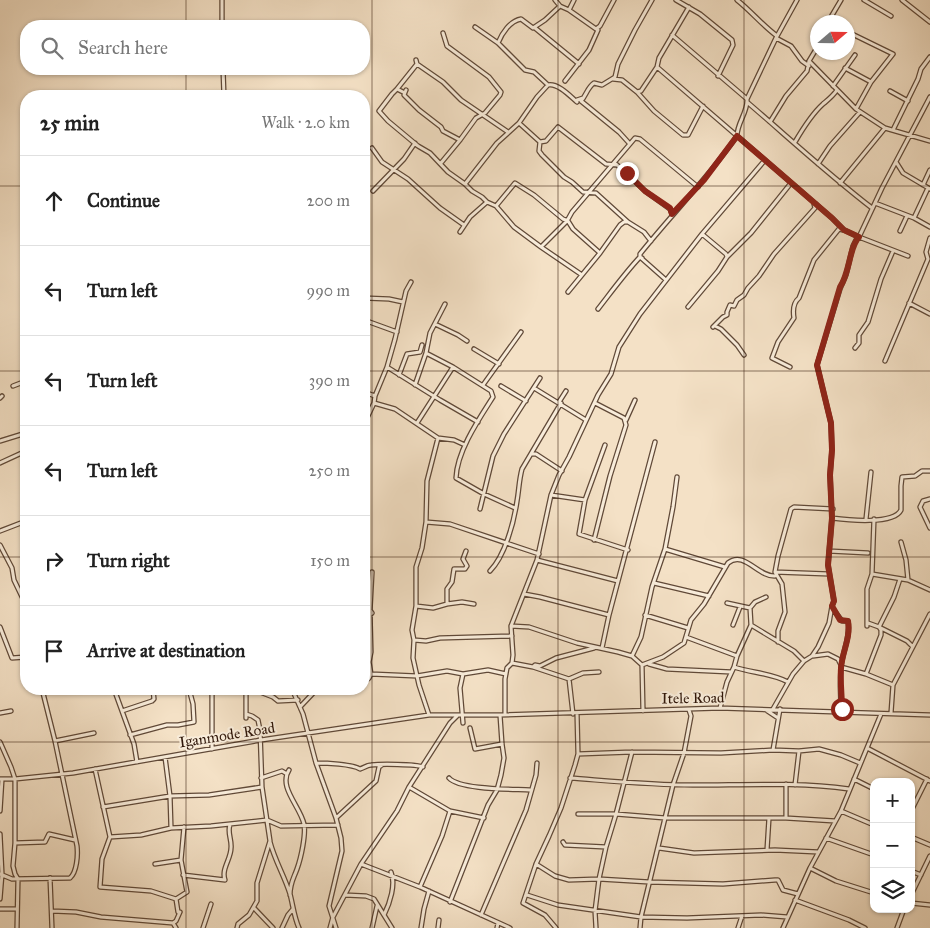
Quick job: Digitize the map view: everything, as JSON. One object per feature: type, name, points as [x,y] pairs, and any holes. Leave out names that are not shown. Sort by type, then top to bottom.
[{"type":"street","points":[[222,0],[222,20]]},
{"type":"street","points":[[555,0],[560,6],[598,30],[589,50],[566,80]]},
{"type":"street","points":[[569,10],[574,0]]},
{"type":"street","points":[[596,29],[600,26],[614,0]]},
{"type":"street","points":[[629,143],[619,132],[581,101],[594,82],[602,85],[613,78],[634,30],[652,0]]},
{"type":"street","points":[[676,0],[689,7],[728,36],[733,42],[718,76]]},
{"type":"street","points":[[736,0],[756,16],[763,26],[776,37],[791,46],[860,112],[885,128],[930,141]]},
{"type":"street","points":[[598,309],[672,214],[698,187],[737,136],[737,130],[747,101],[776,37],[797,0]]},
{"type":"street","points":[[834,15],[841,0]]},
{"type":"street","points":[[864,0],[890,16]]},
{"type":"street","points":[[902,0],[908,1],[930,22]]},
{"type":"street","points":[[534,28],[560,6]]},
{"type":"street","points":[[637,92],[641,91],[657,67],[659,58],[689,7]]},
{"type":"street","points":[[498,43],[504,31],[517,20],[522,20],[578,64]]},
{"type":"street","points":[[475,27],[498,43],[525,70],[534,72],[548,85],[558,87],[578,102],[577,100],[584,98]]},
{"type":"street","points":[[441,163],[476,118],[486,113],[501,92],[489,77],[447,46],[443,33]]},
{"type":"street","points":[[672,35],[818,164],[872,208]]},
{"type":"street","points":[[855,35],[894,54],[871,82],[856,108]]},
{"type":"street","points":[[893,130],[908,101],[921,69],[930,57]]},
{"type":"street","points":[[770,122],[786,96],[807,71],[810,60]]},
{"type":"street","points":[[832,86],[851,60]]},
{"type":"street","points":[[508,132],[460,100],[443,82],[416,62],[379,111],[388,121],[430,153],[448,172],[465,184],[472,192],[496,206],[514,227],[582,275]]},
{"type":"street","points":[[657,67],[844,230]]},
{"type":"street","points":[[846,68],[871,82]]},
{"type":"street","points":[[224,75],[224,90]]},
{"type":"street","points":[[613,78],[622,80],[637,92],[654,111],[683,135],[688,135],[703,106]]},
{"type":"street","points":[[465,184],[508,132],[519,123],[548,85]]},
{"type":"street","points":[[397,89],[405,91],[404,95],[409,101],[441,126],[443,131],[460,140]]},
{"type":"street","points":[[795,142],[811,119],[837,90]]},
{"type":"street","points":[[890,91],[908,101]]},
{"type":"street","points":[[812,656],[829,623],[834,601],[829,574],[833,509],[830,475],[832,450],[831,423],[817,365],[840,287],[846,275],[853,246],[930,97]]},
{"type":"street","points":[[818,164],[830,146],[860,112]]},
{"type":"street","points":[[519,123],[540,142],[542,155],[564,177],[583,192],[596,193],[628,222],[644,232],[651,241]]},
{"type":"street","points":[[540,142],[546,141],[558,127],[606,164],[615,163],[645,191],[670,208],[672,214]]},
{"type":"street","points":[[840,183],[885,128]]},
{"type":"street","points":[[541,247],[567,221],[588,193],[635,138],[640,139],[698,187]]},
{"type":"street","points":[[374,191],[404,159],[415,143]]},
{"type":"street","points":[[372,148],[382,162],[464,225]]},
{"type":"street","points":[[450,902],[488,805],[497,790],[504,762],[502,744],[504,694],[507,668],[512,662],[511,626],[539,554],[551,495],[586,420],[612,371],[619,347],[640,314],[702,234],[765,160]]},
{"type":"street","points":[[896,161],[903,173],[929,188],[914,218]]},
{"type":"street","points":[[923,185],[930,170]]},
{"type":"street","points":[[688,307],[727,257],[751,233],[791,183]]},
{"type":"street","points":[[496,206],[514,184],[534,195],[567,221],[573,229],[600,253]]},
{"type":"street","points":[[460,232],[470,217],[487,202]]},
{"type":"street","points":[[875,203],[914,218],[930,227]]},
{"type":"street","points":[[744,355],[738,345],[716,326],[727,315],[726,312],[730,305],[734,306],[737,300],[744,295],[774,254],[816,206]]},
{"type":"street","points":[[900,231],[907,216]]},
{"type":"street","points":[[568,292],[621,224],[628,222]]},
{"type":"street","points":[[790,367],[772,358],[774,352],[794,318],[793,312],[796,301],[799,298],[814,260],[838,229],[893,252],[908,256]]},
{"type":"street","points":[[702,234],[726,254],[727,257]]},
{"type":"street","points":[[885,361],[929,259],[926,252],[930,238]]},
{"type":"street","points":[[855,348],[859,343],[859,335],[868,322],[881,279],[893,252]]},
{"type":"street","points":[[640,257],[667,279]]},
{"type":"street","points":[[370,412],[397,332],[406,291],[411,282]]},
{"type":"street","points":[[370,298],[403,302]]},
{"type":"street","points":[[909,303],[930,314]]},
{"type":"street","points":[[415,385],[426,353],[430,333],[445,304]]},
{"type":"street","points":[[370,322],[397,332]]},
{"type":"street","points":[[436,324],[467,341]]},
{"type":"street","points":[[483,385],[522,332]]},
{"type":"street","points":[[399,375],[407,354],[420,352],[422,345]]},
{"type":"street","points":[[474,349],[499,364]]},
{"type":"street","points":[[426,353],[493,392],[494,397],[465,445],[456,478],[484,494],[515,508]]},
{"type":"street","points":[[386,367],[478,422]]},
{"type":"street","points":[[417,422],[453,367]]},
{"type":"street","points":[[480,509],[493,456],[504,434],[540,378]]},
{"type":"street","points":[[13,386],[20,383]]},
{"type":"street","points":[[501,386],[526,401]]},
{"type":"street","points":[[534,388],[586,420]]},
{"type":"street","points":[[490,571],[498,563],[505,542],[515,508],[522,469],[534,452],[566,391]]},
{"type":"street","points":[[370,394],[375,396]]},
{"type":"street","points":[[594,540],[626,420],[635,400]]},
{"type":"street","points":[[595,403],[626,420]]},
{"type":"street","points":[[374,404],[390,407],[417,422],[438,438],[454,440],[465,445]]},
{"type":"street","points":[[0,441],[20,435]]},
{"type":"street","points":[[429,715],[413,658],[414,640],[412,630],[416,606],[416,566],[420,556],[426,522],[427,481],[438,438]]},
{"type":"street","points":[[600,647],[628,550],[655,442]]},
{"type":"street","points":[[605,446],[585,500],[578,534],[628,550]]},
{"type":"street","points":[[534,452],[562,471]]},
{"type":"street","points":[[0,463],[20,454]]},
{"type":"street","points":[[832,518],[882,520],[892,517],[900,513],[902,477],[914,476],[922,471],[930,472]]},
{"type":"street","points":[[866,519],[871,472]]},
{"type":"street","points":[[632,656],[640,637],[654,582],[665,549],[677,477]]},
{"type":"street","points":[[551,495],[585,500]]},
{"type":"street","points":[[930,499],[923,501],[920,505],[930,528]]},
{"type":"street","points":[[778,642],[777,634],[785,612],[782,584],[775,574],[791,509],[794,507],[833,509]]},
{"type":"street","points":[[874,519],[872,574],[867,589],[867,624],[879,627],[907,641],[912,646]]},
{"type":"street","points":[[426,522],[450,524],[539,554]]},
{"type":"street","points":[[0,531],[20,523]]},
{"type":"street","points":[[901,542],[906,560],[908,580]]},
{"type":"street","points":[[0,544],[12,568],[14,580],[20,592]]},
{"type":"street","points":[[665,549],[725,567]]},
{"type":"street","points":[[448,604],[447,589],[452,582],[454,569],[465,569],[467,566],[462,559],[466,551]]},
{"type":"street","points":[[829,551],[868,553]]},
{"type":"street","points":[[642,666],[663,657],[684,642],[691,620],[709,596],[725,567],[736,558],[769,576],[775,574],[829,574]]},
{"type":"street","points":[[537,560],[618,581]]},
{"type":"street","points":[[370,610],[372,572]]},
{"type":"street","points":[[872,574],[908,580],[930,590]]},
{"type":"street","points":[[866,674],[881,635],[879,627],[893,599],[900,579]]},
{"type":"street","points":[[654,582],[709,596]]},
{"type":"street","points":[[524,594],[609,616]]},
{"type":"street","points":[[720,708],[731,672],[751,625],[750,608],[755,602],[766,597]]},
{"type":"street","points":[[416,606],[433,608],[462,602],[474,604]]},
{"type":"street","points":[[727,603],[750,608]]},
{"type":"street","points":[[832,606],[840,620],[848,621],[849,626],[841,667],[842,712]]},
{"type":"street","points":[[733,625],[740,607]]},
{"type":"street","points":[[891,714],[893,685],[930,614]]},
{"type":"street","points":[[370,615],[370,657]]},
{"type":"street","points":[[645,615],[688,628]]},
{"type":"street","points":[[751,625],[794,651],[804,661]]},
{"type":"street","points":[[511,626],[529,627],[577,643],[632,656],[642,666],[643,711]]},
{"type":"street","points":[[0,627],[12,658],[20,657]]},
{"type":"street","points":[[771,638],[777,634]]},
{"type":"street","points":[[414,640],[512,636]]},
{"type":"street","points":[[686,637],[737,656]]},
{"type":"street","points":[[907,641],[915,640]]},
{"type":"street","points":[[533,667],[535,665],[540,666],[556,658],[600,647]]},
{"type":"street","points":[[773,709],[788,682],[804,661],[812,656],[828,654],[834,656],[840,662],[841,667]]},
{"type":"street","points":[[512,662],[570,680],[583,673],[600,672]]},
{"type":"street","points":[[648,664],[667,669],[731,672]]},
{"type":"street","points":[[734,667],[775,676],[788,682]]},
{"type":"street","points":[[841,667],[866,674],[893,685]]},
{"type":"street","points":[[370,668],[371,674],[417,676],[443,671],[463,674],[488,670],[506,674]]},
{"type":"street","points":[[463,674],[460,688],[463,723]]},
{"type":"street","points":[[556,928],[545,915],[523,903],[536,864],[550,836],[578,754],[570,680]]},
{"type":"street","points":[[1,874],[12,879],[68,878],[73,875],[77,854],[75,840],[56,740],[44,695]]},
{"type":"street","points":[[116,695],[137,762]]},
{"type":"street","points":[[122,711],[152,702],[154,695]]},
{"type":"street","points":[[130,735],[167,725],[194,722],[191,695]]},
{"type":"street","points":[[212,695],[212,749]]},
{"type":"street","points":[[245,695],[246,716],[252,716],[258,720],[261,740],[261,778],[270,841],[275,860],[290,895],[299,928]]},
{"type":"street","points":[[269,695],[278,700],[298,700]]},
{"type":"street","points":[[295,695],[309,734],[316,763],[338,824],[342,847],[329,911],[334,917],[336,928]]},
{"type":"street","points":[[300,707],[311,695]]},
{"type":"street","name":"Itele Road","points":[[457,716],[575,714],[720,708],[930,715]]},
{"type":"street","points":[[766,709],[778,718]]},
{"type":"street","points":[[773,750],[780,709]]},
{"type":"street","points":[[640,928],[649,882],[659,848],[673,785],[684,753],[691,710]]},
{"type":"street","points":[[0,713],[11,711]]},
{"type":"street","points":[[783,928],[794,900],[841,811],[881,714]]},
{"type":"street","name":"Iganmode Road","points":[[1,779],[62,774],[261,740],[429,715],[457,716]]},
{"type":"street","points":[[450,716],[450,723]]},
{"type":"street","points":[[330,928],[361,864],[397,811],[409,787],[450,723],[457,716]]},
{"type":"street","points":[[470,728],[475,748],[502,744]]},
{"type":"street","points":[[56,740],[94,733]]},
{"type":"street","points":[[0,742],[15,779],[13,866],[18,879],[17,928]]},
{"type":"street","points":[[867,748],[928,780],[915,804]]},
{"type":"street","points":[[578,754],[632,752],[721,753],[819,749],[860,762]]},
{"type":"street","points":[[795,785],[799,751]]},
{"type":"street","points":[[596,928],[595,911],[599,879],[632,752]]},
{"type":"street","points":[[165,757],[170,796],[171,828]]},
{"type":"street","points":[[316,763],[330,762],[354,766],[360,769],[370,765],[409,766],[417,764],[422,767]]},
{"type":"street","points":[[481,915],[526,810],[530,790],[536,776],[537,763]]},
{"type":"street","points":[[336,818],[376,781],[379,767],[383,765]]},
{"type":"street","points":[[95,769],[110,837],[102,859],[100,887],[151,891],[176,898],[188,892],[180,860],[184,827]]},
{"type":"street","points":[[261,778],[279,771],[288,772],[286,778],[288,792],[296,804],[304,825],[301,856],[297,871],[290,884],[290,895]]},
{"type":"street","points":[[449,778],[451,781],[465,785],[497,790],[530,790]]},
{"type":"street","points":[[570,778],[673,785],[786,784],[821,785],[849,789]]},
{"type":"street","points":[[854,778],[870,787]]},
{"type":"street","points":[[0,811],[1,779]]},
{"type":"street","points":[[786,784],[786,818]]},
{"type":"street","points":[[102,807],[170,796],[210,795],[262,787]]},
{"type":"street","points":[[409,787],[450,811],[484,818]]},
{"type":"street","points":[[420,887],[442,836],[450,811]]},
{"type":"street","points":[[841,811],[870,823]]},
{"type":"street","points":[[578,814],[616,814],[665,818],[786,818],[835,821]]},
{"type":"street","points":[[767,850],[769,818]]},
{"type":"street","points":[[110,837],[141,835],[171,828],[231,825],[267,820],[278,825],[338,824]]},
{"type":"street","points":[[183,875],[225,880],[223,875],[231,848],[228,825],[231,825]]},
{"type":"street","points":[[268,830],[278,825]]},
{"type":"street","points":[[0,834],[0,898]]},
{"type":"street","points":[[15,843],[46,842],[49,834],[75,840]]},
{"type":"street","points":[[826,838],[870,854]]},
{"type":"street","points":[[915,839],[930,846]]},
{"type":"street","points":[[237,928],[254,908],[258,898],[257,883],[270,841]]},
{"type":"street","points":[[563,842],[565,845],[573,846],[606,847]]},
{"type":"street","points":[[659,848],[694,853],[767,850],[818,852]]},
{"type":"street","points":[[915,887],[921,875],[928,867],[930,856]]},
{"type":"street","points":[[155,864],[180,860]]},
{"type":"street","points":[[361,864],[420,887],[510,928]]},
{"type":"street","points":[[536,864],[555,876],[576,880],[599,879],[724,884],[778,880],[783,890],[798,894]]},
{"type":"street","points":[[810,868],[836,881],[870,892]]},
{"type":"street","points":[[384,915],[390,902],[393,877],[391,872]]},
{"type":"street","points":[[915,873],[921,875]]},
{"type":"street","points":[[50,878],[52,928]]},
{"type":"street","points":[[422,928],[424,909],[429,891]]},
{"type":"street","points":[[345,895],[371,897],[392,928]]},
{"type":"street","points":[[527,895],[558,906],[641,917],[787,917]]},
{"type":"street","points":[[176,898],[178,912],[180,912],[174,922],[176,928]]},
{"type":"street","points":[[794,900],[849,920],[865,928]]},
{"type":"street","points":[[915,903],[930,905]]},
{"type":"street","points":[[203,928],[211,904]]},
{"type":"street","points":[[372,928],[377,905]]},
{"type":"street","points":[[254,908],[273,928]]},
{"type":"street","points":[[0,910],[18,909]]},
{"type":"street","points":[[282,928],[293,909]]},
{"type":"street","points":[[52,911],[76,912],[100,918],[174,922]]},
{"type":"street","points":[[897,928],[903,913]]},
{"type":"street","points":[[738,928],[742,916]]},
{"type":"street","points":[[438,928],[439,920]]},
{"type":"street","points":[[497,928],[498,923]]},
{"type":"route","points":[[627,173],[645,191],[670,208],[672,214],[704,180],[737,136],[844,230],[859,237],[853,246],[846,275],[840,287],[817,365],[831,423],[832,463],[830,475],[833,509],[828,565],[834,593],[832,606],[840,620],[848,621],[849,626],[841,667],[842,709]]}]
